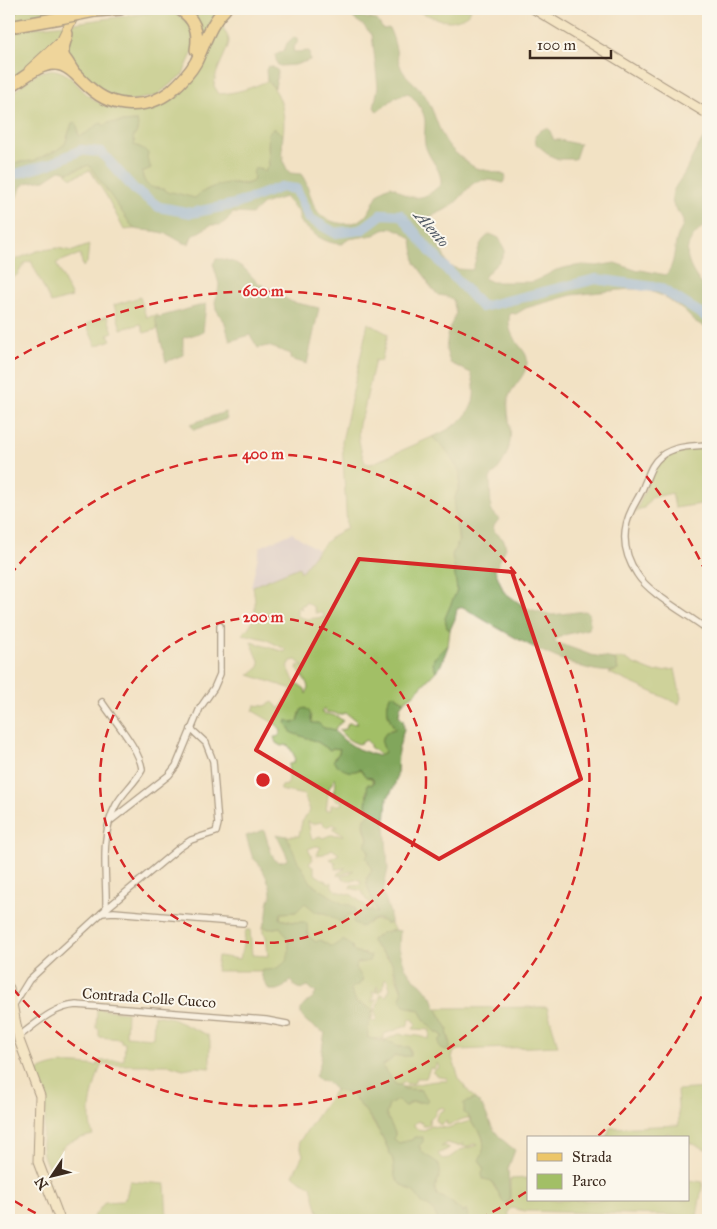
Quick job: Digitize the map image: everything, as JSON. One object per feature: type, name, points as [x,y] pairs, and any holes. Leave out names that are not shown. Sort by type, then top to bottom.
[{"type":"highway","points":[[9,27],[60,13],[83,9]]},
{"type":"highway","points":[[95,11],[107,9]]},
{"type":"highway","points":[[60,13],[120,9]]},
{"type":"highway","points":[[180,9],[193,21],[198,37],[193,60],[180,83]]},
{"type":"highway","points":[[57,57],[90,89],[104,99],[127,105],[149,103],[159,99],[180,83],[195,63],[214,23],[225,9]]},
{"type":"highway","points":[[9,86],[57,57],[63,48],[68,30]]},
{"type":"main road","points":[[68,30],[77,9]]},
{"type":"street","points":[[534,9],[708,114]]},
{"type":"street","points":[[708,445],[673,449],[653,463],[644,487],[631,510],[624,536],[626,550],[638,576],[647,586],[708,630]]},
{"type":"street","points":[[110,821],[169,775],[176,766],[200,708],[214,688],[220,674],[220,626]]},
{"type":"street","points":[[102,702],[124,734],[141,764],[142,770],[115,805],[110,821],[105,844],[107,882],[104,911]]},
{"type":"street","points":[[12,1008],[29,980],[104,911],[179,848],[191,840],[216,832],[218,824],[213,761],[206,743],[192,729]]},
{"type":"street","points":[[104,911],[244,923]]},
{"type":"street","points":[[9,988],[18,1037],[40,1096],[38,1162],[60,1220]]},
{"type":"street","name":"Contrada Colle Cucco","points":[[18,1037],[56,1010],[64,1006],[76,1005],[266,1020],[287,1024]]},
{"type":"highlighted area","points":[[359,559],[512,572],[581,779],[439,859],[256,750]]},
{"type":"shaded area","points":[[292,533],[318,550],[301,572],[298,567],[251,587],[260,547]]},
{"type":"green space","points":[[16,9],[47,9],[59,13],[9,25],[9,18]]},
{"type":"green space","points":[[188,9],[221,9],[202,39]]},
{"type":"green space","points":[[420,9],[471,9],[465,17],[448,21],[419,12]]},
{"type":"green space","points":[[162,11],[177,14],[191,25],[195,47],[183,74],[156,96],[129,101],[104,95],[74,68],[66,51],[66,45],[74,23]]},
{"type":"green space","points":[[352,15],[377,20],[383,29],[389,28],[402,69],[407,77],[424,94],[451,148],[476,168],[506,176],[503,183],[491,180],[476,182],[450,207],[425,219],[449,266],[458,269],[472,270],[480,246],[485,238],[490,234],[499,238],[505,250],[499,262],[484,278],[492,282],[533,282],[556,270],[568,267],[615,263],[638,271],[666,275],[671,266],[676,240],[683,223],[673,204],[672,194],[699,145],[705,137],[708,138],[708,222],[690,242],[687,255],[691,269],[708,291],[708,329],[694,321],[683,310],[663,296],[647,290],[630,289],[572,295],[526,308],[516,314],[510,313],[509,317],[509,326],[512,334],[526,354],[527,363],[508,400],[511,434],[509,448],[503,461],[490,478],[491,510],[499,519],[493,530],[504,540],[506,548],[495,570],[504,592],[526,608],[552,615],[585,611],[589,613],[590,624],[588,629],[564,635],[553,641],[591,655],[614,659],[618,670],[603,671],[562,660],[516,638],[463,607],[457,609],[450,630],[447,628],[445,618],[457,590],[452,555],[459,540],[454,509],[455,498],[460,485],[460,472],[445,449],[432,437],[452,427],[467,414],[472,405],[474,385],[471,373],[450,363],[446,350],[448,332],[456,313],[453,300],[438,295],[429,285],[415,263],[412,240],[401,231],[392,228],[374,235],[349,239],[342,244],[336,244],[314,234],[299,221],[299,213],[285,197],[263,204],[252,214],[233,213],[220,225],[211,225],[192,236],[189,244],[156,231],[134,229],[89,165],[69,172],[60,170],[45,180],[26,183],[21,187],[19,194],[9,206],[9,163],[33,161],[57,150],[65,144],[72,123],[75,122],[80,136],[102,123],[104,126],[108,123],[137,121],[138,126],[133,138],[134,145],[148,153],[147,158],[151,168],[142,172],[144,181],[149,186],[164,189],[169,193],[172,192],[195,198],[216,186],[251,182],[254,180],[253,173],[255,168],[259,168],[264,172],[269,166],[268,133],[274,128],[283,135],[283,155],[287,169],[290,173],[301,174],[318,212],[329,220],[350,223],[362,219],[370,210],[379,193],[391,186],[410,197],[420,197],[429,194],[441,184],[441,179],[425,145],[425,120],[422,111],[408,93],[396,97],[377,112],[374,107],[378,87],[372,35]]},
{"type":"green space","points":[[221,22],[229,44],[215,80],[214,86],[219,94],[244,90],[267,81],[276,92],[282,105],[283,135],[278,131],[268,144],[269,166],[264,172],[259,168],[253,173],[254,180],[251,182],[216,186],[195,198],[169,194],[157,188],[153,189],[145,182],[142,172],[151,168],[142,148],[134,145],[133,138],[138,126],[137,121],[108,123],[103,127],[99,124],[87,134],[80,136],[72,123],[65,144],[57,150],[33,161],[9,163],[9,97],[38,73],[49,70],[62,72],[72,79],[85,93],[103,105],[130,111],[144,110],[170,99],[191,80]]},
{"type":"green space","points":[[65,24],[61,35],[18,76],[9,82],[9,33],[22,29]]},
{"type":"green space","points":[[294,37],[297,38],[298,42],[293,48],[294,52],[309,51],[310,60],[295,65],[280,66],[277,64],[275,55],[284,51],[287,43]]},
{"type":"green space","points":[[268,66],[278,71],[275,88],[267,81],[266,70]]},
{"type":"green space","points":[[545,128],[549,129],[554,140],[580,144],[575,159],[558,159],[536,144],[535,136]]},
{"type":"green space","points":[[89,165],[134,229],[124,230],[90,170],[72,178],[66,173]]},
{"type":"green space","points":[[89,245],[87,263],[83,267],[80,254],[56,263],[72,297],[51,303],[31,261],[25,263],[17,275],[9,281],[9,266],[17,259],[37,251],[57,248],[73,251]]},
{"type":"green space","points":[[216,259],[236,263],[245,269],[257,282],[292,302],[319,308],[307,364],[290,359],[291,354],[268,346],[258,348],[250,335],[230,341],[224,320],[216,309],[215,302],[219,284],[213,264]]},
{"type":"green space","points":[[140,297],[146,317],[158,315],[155,318],[158,329],[144,333],[141,324],[121,329],[114,305]]},
{"type":"green space","points":[[206,304],[203,332],[183,338],[183,355],[166,362],[155,318]]},
{"type":"green space","points":[[107,316],[113,332],[108,334],[111,340],[96,346],[86,324]]},
{"type":"green space","points":[[368,323],[388,334],[381,362],[375,360],[359,425],[360,445],[365,463],[371,464],[432,437],[454,460],[460,477],[455,499],[459,563],[455,598],[447,615],[447,628],[450,630],[448,646],[442,650],[434,661],[436,671],[414,694],[404,701],[395,694],[388,701],[388,714],[395,729],[390,730],[382,740],[385,752],[380,755],[370,747],[366,740],[359,744],[350,741],[343,735],[339,730],[346,729],[348,723],[358,724],[346,713],[338,715],[326,712],[324,709],[321,711],[343,721],[336,727],[335,732],[312,724],[311,715],[301,710],[298,721],[293,723],[300,735],[316,741],[330,750],[333,748],[340,749],[334,758],[356,771],[360,769],[366,777],[372,778],[373,784],[368,786],[366,805],[372,812],[365,818],[364,827],[368,839],[366,842],[372,870],[367,878],[367,885],[378,913],[370,912],[367,924],[380,920],[387,924],[390,923],[395,930],[382,933],[371,940],[392,963],[402,992],[412,1009],[419,1010],[431,1028],[451,1043],[447,1032],[448,1029],[436,1008],[547,1007],[558,1046],[459,1050],[454,1052],[452,1057],[460,1081],[475,1099],[471,1101],[470,1116],[484,1143],[485,1159],[482,1174],[492,1181],[495,1189],[510,1200],[510,1179],[527,1178],[527,1202],[690,1202],[690,1180],[703,1182],[697,1216],[525,1211],[511,1208],[508,1213],[511,1220],[467,1220],[469,1218],[468,1214],[436,1193],[435,1189],[440,1175],[438,1163],[423,1154],[415,1137],[412,1140],[398,1143],[394,1139],[395,1133],[386,1114],[389,1105],[397,1100],[407,1106],[412,1102],[421,1102],[425,1096],[419,1089],[406,1089],[399,1086],[390,1078],[383,1065],[394,1056],[411,1056],[409,1047],[398,1046],[381,1039],[368,1038],[372,1010],[363,1004],[357,1004],[351,990],[351,988],[359,985],[360,975],[356,968],[357,963],[364,962],[366,954],[356,953],[343,940],[332,947],[316,942],[308,936],[307,932],[298,923],[280,919],[280,913],[296,912],[305,903],[319,913],[340,917],[355,913],[355,908],[339,902],[316,888],[305,875],[292,851],[287,836],[300,836],[302,822],[310,810],[304,795],[280,790],[282,786],[287,785],[289,780],[289,764],[294,763],[295,757],[289,746],[281,746],[276,743],[274,737],[279,735],[281,730],[277,725],[253,711],[255,705],[265,706],[273,702],[280,709],[292,689],[249,675],[259,667],[260,663],[251,642],[285,652],[285,649],[265,639],[242,634],[251,624],[255,612],[253,586],[299,567],[301,572],[327,541],[347,528],[342,441]],"holes":[[[306,602],[315,608],[313,610],[316,610],[315,613],[321,612],[325,617],[307,619],[297,616],[297,607],[302,609],[300,605],[304,605]],[[296,660],[305,668],[298,665],[297,668],[306,681],[308,687],[306,694],[305,689],[294,681],[288,667],[291,661]],[[335,778],[336,784],[333,791],[335,793],[331,793],[331,795],[338,801],[342,800],[341,805],[331,805],[331,810],[326,810],[329,788]],[[308,821],[312,824],[322,822],[326,827],[333,824],[338,827],[333,827],[333,829],[344,835],[330,835],[323,838],[320,836],[312,839]],[[316,846],[321,847],[316,855],[324,854],[332,849],[339,854],[330,859],[337,863],[334,864],[336,869],[346,868],[338,873],[337,876],[354,870],[349,874],[341,876],[341,878],[351,881],[354,879],[360,880],[361,884],[351,885],[350,888],[362,891],[366,900],[371,903],[372,911],[352,895],[337,891],[332,887],[332,882],[329,883],[316,875],[314,868],[309,864],[313,859],[308,849]],[[385,978],[390,989],[386,996],[381,994],[375,1012],[377,1018],[373,1021],[371,1018],[373,1017],[377,999],[371,1002],[374,997],[372,992],[377,992],[376,987],[378,986],[379,994]],[[410,1019],[414,1020],[416,1024],[413,1029],[430,1030],[429,1039],[399,1034],[385,1040],[383,1038],[384,1034],[407,1026]],[[437,1063],[439,1067],[432,1072],[439,1077],[447,1078],[447,1081],[401,1086],[402,1082],[408,1084],[414,1083],[416,1078],[426,1078],[430,1068],[434,1069]],[[444,1107],[444,1110],[439,1112],[436,1118],[440,1125],[447,1121],[446,1124],[448,1125],[466,1118],[469,1118],[470,1121],[447,1128],[431,1126],[424,1130],[417,1129],[414,1125],[418,1121],[423,1126],[427,1126],[430,1124],[429,1120],[437,1109]],[[447,1143],[458,1146],[464,1143],[462,1146],[467,1147],[474,1144],[478,1145],[460,1150],[449,1158],[442,1159],[438,1154],[450,1148],[441,1147]]]},
{"type":"green space","points":[[225,412],[227,419],[194,430],[190,424]]},
{"type":"green space","points":[[700,448],[708,451],[708,503],[675,508],[672,493],[651,498],[644,508],[635,513],[654,467],[660,460],[679,451]]},
{"type":"green space","points":[[448,646],[441,665],[436,671],[433,664],[434,658]]},
{"type":"green space","points":[[614,659],[626,659],[654,672],[675,669],[681,698],[679,704],[609,673],[618,670]]},
{"type":"green space","points":[[395,694],[404,701],[400,708],[399,716],[403,720],[404,729],[398,751],[397,776],[394,787],[387,799],[385,824],[388,869],[383,892],[390,913],[390,923],[387,924],[380,919],[375,919],[361,927],[354,923],[353,920],[364,910],[377,913],[367,885],[367,878],[372,870],[366,856],[369,853],[365,846],[368,839],[364,823],[365,818],[372,812],[366,805],[367,785],[372,785],[374,781],[372,778],[366,777],[360,769],[349,771],[342,769],[336,764],[333,761],[340,749],[333,748],[330,750],[316,741],[292,733],[286,723],[287,720],[293,723],[298,721],[301,710],[305,708],[310,712],[312,723],[318,723],[324,728],[332,729],[345,741],[358,749],[378,756],[385,752],[381,740],[386,733],[395,729],[389,717],[388,700],[390,696]]},
{"type":"green space","points":[[264,830],[275,860],[280,862],[287,860],[287,856],[276,834],[287,836],[297,860],[312,884],[343,904],[355,908],[355,913],[346,917],[342,923],[325,913],[316,912],[305,903],[296,912],[281,913],[280,919],[292,922],[305,922],[307,924],[308,936],[316,942],[320,940],[332,947],[343,940],[353,947],[356,953],[371,956],[369,961],[357,963],[356,968],[363,979],[359,985],[351,988],[357,1004],[362,1004],[372,1010],[368,1038],[393,1043],[398,1047],[409,1047],[411,1056],[394,1056],[383,1065],[383,1068],[396,1085],[400,1085],[404,1089],[421,1090],[428,1100],[426,1102],[412,1102],[404,1107],[397,1100],[389,1105],[386,1114],[395,1133],[394,1139],[399,1143],[412,1140],[414,1137],[423,1137],[423,1142],[419,1146],[421,1150],[439,1165],[440,1173],[435,1189],[438,1196],[447,1199],[464,1212],[466,1209],[469,1218],[467,1220],[438,1220],[430,1207],[423,1204],[415,1193],[399,1183],[395,1177],[393,1160],[383,1138],[373,1121],[355,1098],[351,1094],[335,1090],[327,1082],[319,1080],[315,1076],[318,1071],[325,1033],[303,1018],[301,1009],[316,993],[308,986],[301,989],[294,986],[290,979],[281,989],[269,990],[262,977],[261,970],[271,970],[284,963],[288,957],[289,950],[285,935],[280,927],[269,929],[263,926],[271,889],[262,869],[253,859],[246,836]]},
{"type":"green space","points":[[263,926],[269,929],[280,927],[287,935],[289,946],[288,959],[284,964],[272,971],[216,971],[218,956],[240,959],[246,930],[250,930],[252,955],[268,956]]},
{"type":"green space","points":[[395,930],[400,931],[399,948],[405,967],[432,997],[448,1029],[450,1049],[447,1051],[443,1050],[439,1045],[439,1040],[443,1037],[441,1034],[425,1021],[419,1010],[404,1006],[400,998],[402,992],[392,963],[371,940],[382,933]]},
{"type":"green space","points":[[97,1009],[127,1012],[126,1036],[153,1038],[154,1015],[173,1018],[208,1035],[210,1041],[210,1068],[195,1067],[183,1069],[170,1065],[101,1065],[90,1109],[93,1135],[77,1139],[65,1145],[58,1155],[58,1172],[52,1173],[43,1155],[42,1140],[45,1108],[33,1074],[56,1065],[97,1066],[99,1061],[124,1060],[125,1043],[121,1042],[121,1039],[99,1037],[99,1029],[96,1028]]},
{"type":"green space","points":[[708,1088],[708,1150],[690,1143],[690,1136],[674,1136],[667,1133],[666,1136],[607,1136],[610,1128],[679,1125],[677,1090]]},
{"type":"green space","points":[[335,1090],[351,1094],[366,1112],[383,1138],[393,1160],[395,1177],[399,1183],[415,1193],[423,1204],[430,1207],[438,1220],[309,1220],[319,1216],[311,1186],[293,1175],[303,1155],[299,1142]]},
{"type":"green space","points":[[475,1099],[484,1109],[494,1130],[515,1150],[508,1169],[510,1201],[504,1203],[492,1181],[483,1179],[484,1168],[479,1160],[484,1143],[482,1135],[464,1113],[464,1103]]},
{"type":"green space","points":[[130,1181],[165,1184],[167,1218],[161,1220],[91,1220],[105,1202],[122,1201],[126,1197]]},
{"type":"waterway","name":"Alento","points":[[9,176],[50,164],[81,150],[101,152],[134,189],[159,207],[191,213],[236,204],[281,187],[296,189],[309,218],[335,233],[361,230],[382,214],[401,215],[429,250],[482,307],[596,279],[660,288],[708,318]]}]
